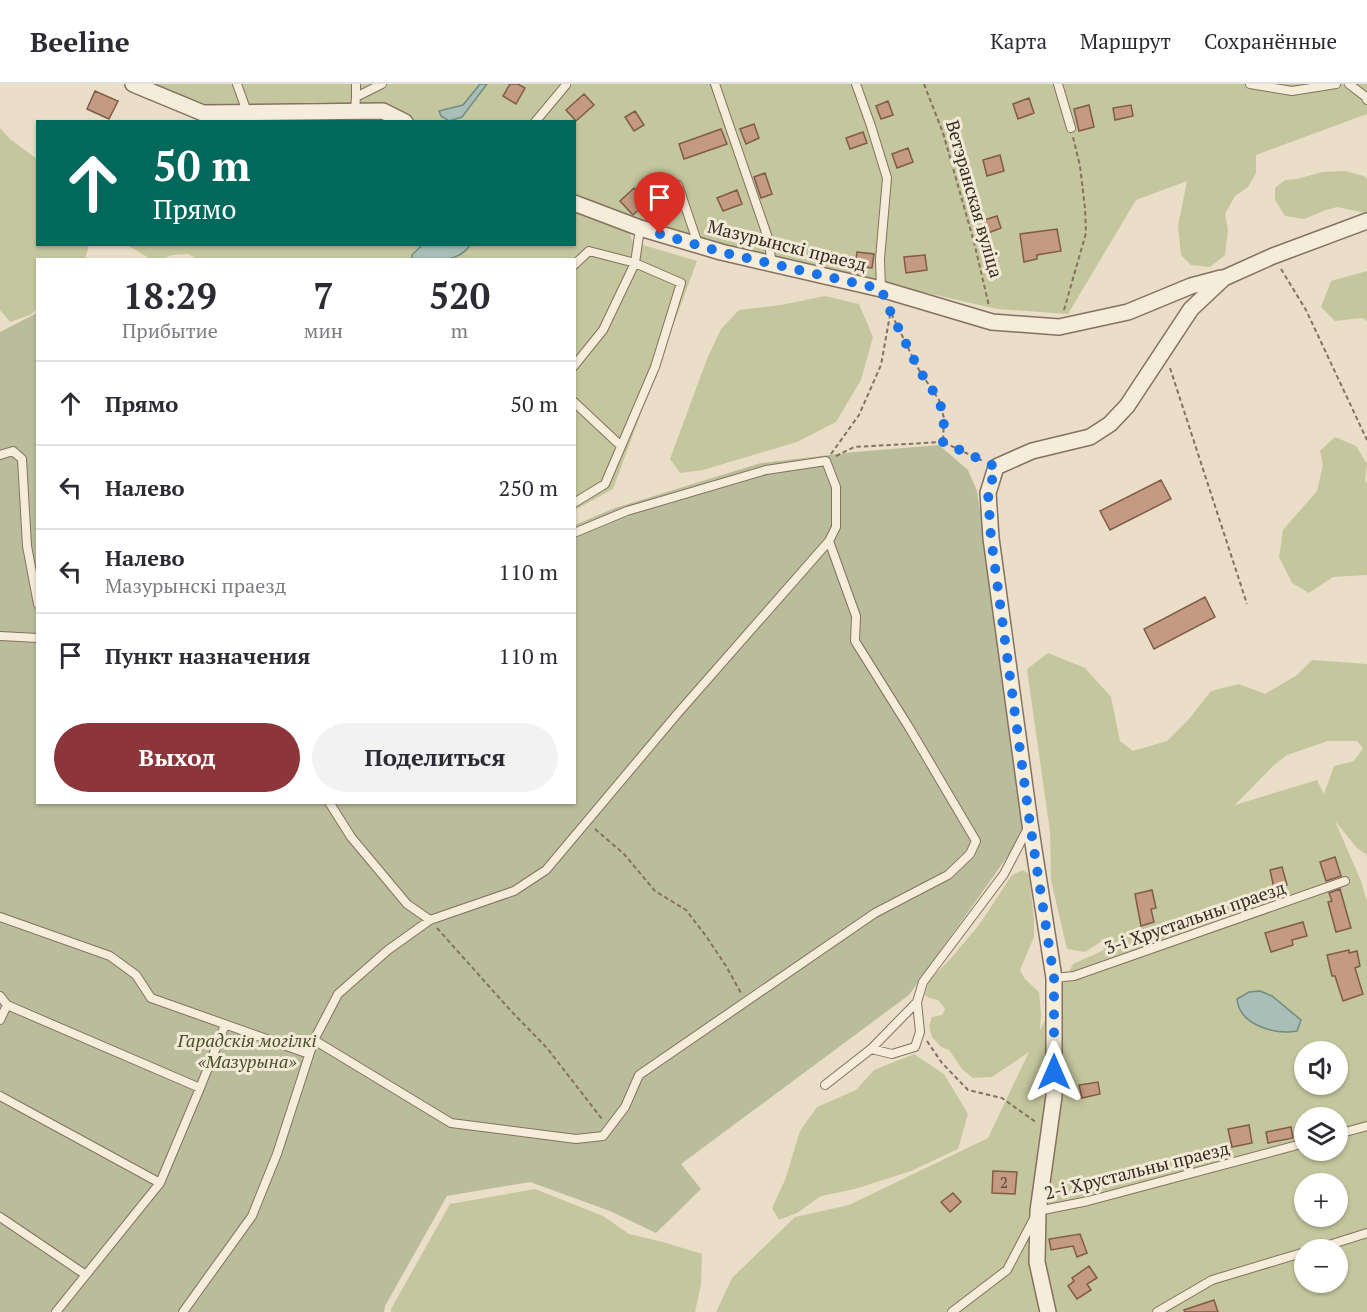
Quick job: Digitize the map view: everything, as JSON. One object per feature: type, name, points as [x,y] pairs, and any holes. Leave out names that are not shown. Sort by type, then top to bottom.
[{"type":"street","points":[[133,84],[203,113],[355,104],[383,111],[401,120]]},
{"type":"street","name":"Мазурынскі праезд","points":[[576,204],[640,228],[699,245],[881,289],[992,322],[1059,327],[1128,312],[1191,286],[1224,278]]},
{"type":"street","points":[[1047,1312],[1037,1262],[1038,1211],[1054,1096],[1054,978],[1030,824],[991,538],[988,493],[996,467],[1032,451],[1090,437],[1110,424],[1127,406],[1191,309],[1224,278],[1273,256],[1367,221]]},
{"type":"lane","points":[[237,84],[247,112]]},
{"type":"lane","points":[[355,104],[356,84]]},
{"type":"lane","points":[[355,104],[382,84]]},
{"type":"lane","points":[[715,84],[768,238],[772,264]]},
{"type":"lane","points":[[856,84],[887,178],[880,259],[881,289]]},
{"type":"lane","points":[[1058,84],[1071,128]]},
{"type":"lane","points":[[1250,84],[1292,91],[1336,84]]},
{"type":"lane","points":[[1349,84],[1367,100]]},
{"type":"lane","points":[[538,120],[566,86]]},
{"type":"lane","points":[[678,185],[699,245]]},
{"type":"lane","points":[[576,364],[603,330],[635,263],[640,228]]},
{"type":"lane","points":[[576,263],[590,250],[635,263],[681,283],[655,367],[605,484],[576,502]]},
{"type":"lane","points":[[576,404],[621,446]]},
{"type":"lane","points":[[0,455],[13,451],[22,459],[27,546],[36,593]]},
{"type":"lane","points":[[183,1312],[252,1216],[278,1154],[314,1040],[338,994],[388,950],[430,920],[514,891],[546,870],[678,713],[829,542],[836,527],[836,487],[826,461],[766,470],[627,511],[576,532]]},
{"type":"lane","points":[[314,1040],[451,1123],[576,1139],[603,1136],[625,1107],[639,1075],[874,914],[948,875],[970,854],[976,841],[855,641],[855,616],[829,542]]},
{"type":"lane","points":[[0,636],[36,638]]},
{"type":"lane","points":[[330,804],[351,837],[407,904],[430,920]]},
{"type":"lane","points":[[871,1049],[892,1054],[915,1047],[920,1032],[917,1002],[923,982],[1004,874],[1030,824]]},
{"type":"lane","name":"3-і Хрустальны праезд","points":[[1054,978],[1074,976],[1345,881]]},
{"type":"lane","points":[[0,917],[110,956],[136,975],[151,998],[309,1054]]},
{"type":"lane","points":[[0,996],[7,1005],[200,1088]]},
{"type":"lane","points":[[825,1085],[871,1049],[917,1002]]},
{"type":"lane","points":[[0,1020],[7,1005]]},
{"type":"lane","points":[[56,1312],[160,1183],[225,1025]]},
{"type":"lane","points":[[0,1096],[160,1183]]},
{"type":"lane","points":[[1348,1131],[1367,1126]]},
{"type":"lane","name":"2-і Хрустальны праезд","points":[[952,1312],[1007,1270],[1038,1211],[1088,1202],[1294,1146]]},
{"type":"lane","points":[[0,1217],[86,1275]]},
{"type":"lane","points":[[1348,1239],[1367,1233]]},
{"type":"lane","points":[[1157,1312],[1212,1280],[1294,1255]]},
{"type":"path","name":"Ветэранская вуліца","points":[[924,84],[946,144],[974,242],[992,322]]},
{"type":"path","points":[[1059,327],[1086,233],[1080,166],[1071,128]]},
{"type":"path","points":[[1273,256],[1306,310],[1367,440]]},
{"type":"path","points":[[881,289],[919,370],[939,400],[944,418],[943,442]]},
{"type":"path","points":[[826,461],[859,415],[881,365],[891,313]]},
{"type":"path","points":[[1164,351],[1247,604]]},
{"type":"path","points":[[826,461],[854,447],[943,442],[996,467]]},
{"type":"path","points":[[586,822],[624,854],[655,891],[686,910],[726,966],[745,1002]]},
{"type":"path","points":[[430,920],[547,1048],[609,1128]]},
{"type":"path","points":[[920,1032],[942,1063],[968,1090],[1002,1098],[1048,1130]]},
{"type":"green space","points":[[140,84],[1367,84],[1367,114],[1256,155],[1256,173],[1248,187],[1235,196],[1225,214],[1228,230],[1225,255],[1210,267],[1191,265],[1181,255],[1178,226],[1187,181],[1136,200],[1068,314],[997,309],[781,262],[640,223],[576,199],[576,120],[407,120],[358,104],[312,102],[204,111]]},
{"type":"green space","points":[[0,128],[10,139],[36,158],[36,246],[89,246],[85,258],[36,258],[36,310],[30,315],[10,322],[0,310]]},
{"type":"green space","points":[[1345,171],[1367,179],[1367,212],[1337,207],[1304,219],[1285,216],[1275,200],[1275,188],[1285,180],[1322,172]]},
{"type":"green space","points":[[576,212],[629,232],[633,242],[697,261],[613,489],[576,509],[576,258],[452,258],[467,250],[469,246],[576,246]]},
{"type":"green space","points":[[129,246],[421,246],[412,258],[195,258],[188,254],[149,258]]},
{"type":"green space","points":[[1367,271],[1367,321],[1362,318],[1335,321],[1321,307],[1331,281]]},
{"type":"green space","points":[[825,296],[859,304],[873,337],[861,380],[836,422],[797,442],[703,470],[680,473],[670,459],[707,359],[721,329],[739,310],[781,305]]},
{"type":"green space","name":"Гарадскія могілкі «Мазурына»","points":[[36,314],[36,804],[576,804],[576,525],[615,508],[761,463],[939,445],[968,470],[977,491],[1027,829],[909,995],[681,1164],[701,1189],[656,1233],[610,1211],[530,1182],[447,1196],[385,1306],[384,1312],[0,1312],[0,332]]},
{"type":"green space","points":[[1335,437],[1356,446],[1367,464],[1365,481],[1367,483],[1367,575],[1333,577],[1309,593],[1292,583],[1279,557],[1283,530],[1317,491],[1323,465],[1320,451]]},
{"type":"green space","points":[[1048,653],[1085,668],[1111,697],[1120,741],[1133,751],[1167,741],[1189,719],[1211,691],[1239,684],[1265,694],[1297,675],[1312,660],[1367,664],[1367,855],[1357,848],[1335,821],[1361,881],[1367,901],[1367,1312],[716,1312],[732,1278],[795,1217],[849,1205],[988,1138],[1029,1052],[992,1077],[973,1078],[962,1069],[949,1050],[941,1047],[932,1037],[929,1026],[932,1017],[942,1015],[945,1009],[938,1000],[925,995],[929,981],[979,925],[1012,875],[1023,870],[1029,874],[1034,937],[1020,970],[1025,979],[1039,992],[1040,1030],[1073,964],[1104,950],[1102,939],[1085,952],[1067,949],[1051,880],[1050,832],[1027,669]],"holes":[[[1328,741],[1357,741],[1363,748],[1354,761],[1334,766],[1324,794],[1317,780],[1235,805],[1287,755]]]},
{"type":"green space","points":[[914,1054],[944,1074],[968,1114],[958,1149],[911,1171],[855,1189],[821,1196],[797,1213],[779,1220],[772,1208],[785,1180],[800,1131],[817,1107],[856,1090],[874,1070]]},
{"type":"green space","points":[[535,1189],[603,1216],[629,1234],[702,1254],[701,1285],[695,1312],[391,1312],[450,1204]]},
{"type":"water","points":[[480,84],[487,84],[462,117],[447,120],[441,116],[439,111],[463,105]]},
{"type":"water","points":[[421,246],[469,246],[452,258],[412,258]]},
{"type":"water","points":[[1260,991],[1272,996],[1301,1020],[1297,1031],[1269,1029],[1251,1022],[1244,1016],[1237,999],[1249,992]]},
{"type":"building","points":[[510,84],[518,84],[525,88],[516,104],[503,96]]},
{"type":"building","points":[[95,91],[118,101],[109,119],[87,109]]},
{"type":"building","points":[[584,94],[594,105],[576,121],[566,110]]},
{"type":"building","points":[[1029,98],[1034,113],[1018,119],[1013,104]]},
{"type":"building","points":[[888,101],[893,115],[881,119],[876,106]]},
{"type":"building","points":[[1089,105],[1094,127],[1079,131],[1074,109]]},
{"type":"building","points":[[1131,105],[1133,116],[1115,120],[1113,108]]},
{"type":"building","points":[[635,111],[644,125],[634,131],[625,117]]},
{"type":"building","points":[[754,124],[759,138],[746,144],[740,129]]},
{"type":"building","points":[[721,129],[727,144],[684,159],[679,144]]},
{"type":"building","points":[[863,132],[867,143],[850,149],[846,138]]},
{"type":"building","points":[[908,148],[913,162],[897,168],[892,154]]},
{"type":"building","points":[[1000,155],[1004,171],[987,176],[983,160]]},
{"type":"building","points":[[765,173],[772,194],[761,198],[754,177]]},
{"type":"building","points":[[634,188],[646,203],[633,215],[620,201]]},
{"type":"building","points":[[737,190],[742,204],[723,211],[717,198]]},
{"type":"building","points":[[997,216],[1001,228],[988,233],[984,220]]},
{"type":"building","points":[[1057,229],[1061,251],[1037,255],[1037,259],[1024,262],[1020,234]]},
{"type":"building","points":[[857,252],[874,254],[872,268],[855,266]]},
{"type":"building","points":[[925,255],[927,270],[906,273],[904,257]]},
{"type":"building","points":[[1161,480],[1171,499],[1110,530],[1100,511]]},
{"type":"building","points":[[1205,597],[1215,617],[1154,649],[1144,629]]},
{"type":"building","points":[[1335,857],[1341,876],[1326,881],[1320,862]]},
{"type":"building","points":[[1282,867],[1287,885],[1274,888],[1270,870]]},
{"type":"building","points":[[1340,889],[1351,928],[1336,932],[1328,902],[1332,901],[1329,893]]},
{"type":"building","points":[[1152,890],[1156,908],[1151,909],[1154,922],[1141,926],[1135,894]]},
{"type":"building","points":[[1303,922],[1307,936],[1292,940],[1293,945],[1271,952],[1265,933]]},
{"type":"building","points":[[1349,950],[1349,953],[1357,951],[1360,966],[1355,968],[1363,994],[1343,1001],[1335,976],[1332,976],[1327,955]]},
{"type":"building","points":[[1098,1082],[1100,1094],[1082,1098],[1079,1085]]},
{"type":"building","points":[[1249,1125],[1252,1143],[1232,1147],[1228,1129]]},
{"type":"building","points":[[1291,1127],[1293,1138],[1268,1143],[1266,1132]]},
{"type":"building","points":[[993,1171],[1017,1172],[1015,1194],[992,1193]]},
{"type":"building","points":[[953,1193],[961,1202],[950,1212],[941,1202]]},
{"type":"building","points":[[1080,1234],[1087,1253],[1077,1257],[1073,1246],[1051,1250],[1049,1239]]},
{"type":"building","points":[[1089,1266],[1097,1278],[1087,1284],[1091,1290],[1077,1299],[1068,1286],[1074,1281],[1072,1278]]},
{"type":"building","points":[[1214,1300],[1218,1312],[1185,1312],[1184,1310]]},
{"type":"route","points":[[660,234],[721,252],[881,289],[919,370],[939,400],[944,418],[943,442],[996,467],[988,493],[991,538],[1030,824],[1054,978],[1054,1072]]}]
